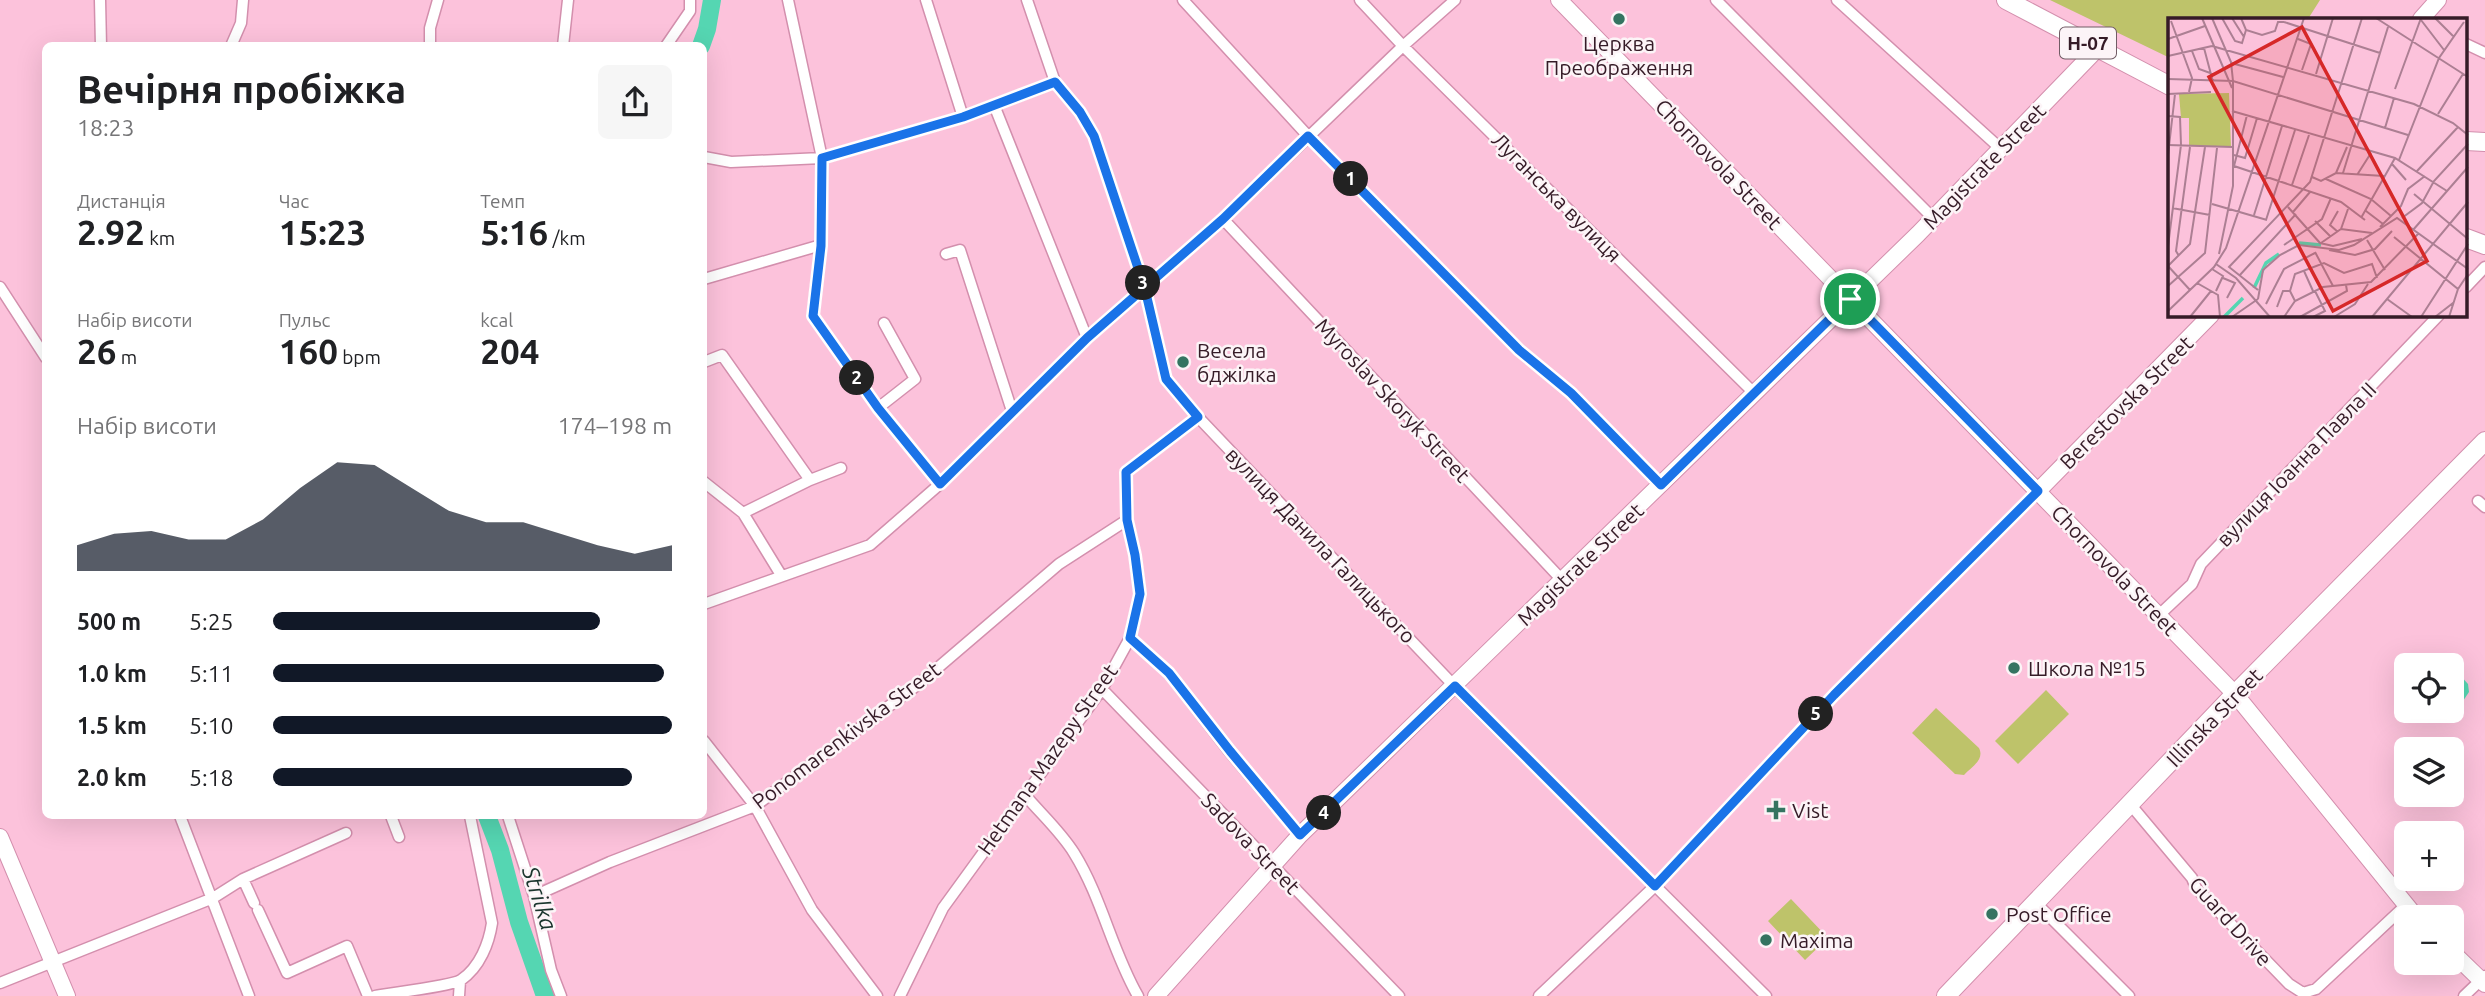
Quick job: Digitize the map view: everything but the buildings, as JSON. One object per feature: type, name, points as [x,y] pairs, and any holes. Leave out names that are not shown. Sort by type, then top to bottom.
[{"type":"main road","name":"Н-07","points":[[2006,0],[2168,85]]},
{"type":"main road","points":[[2468,240],[2485,246]]},
{"type":"main road","name":"Illinska Street","points":[[1946,996],[2235,694],[2485,441]]},
{"type":"street","points":[[100,0],[101,42]]},
{"type":"street","points":[[233,42],[240,23],[243,0]]},
{"type":"street","points":[[430,42],[430,28],[438,0]]},
{"type":"street","points":[[563,42],[568,0]]},
{"type":"street","points":[[669,42],[690,11],[690,0]]},
{"type":"street","points":[[788,0],[822,158],[821,246],[813,316],[878,408],[940,484]]},
{"type":"street","points":[[926,0],[963,117]]},
{"type":"street","name":"вулиця Данила Галицького","points":[[1027,0],[1055,82],[1080,112],[1094,136],[1145,289],[1166,379],[1198,417],[1455,686],[1766,996]]},
{"type":"street","points":[[1183,0],[1308,136],[1519,350],[1571,393],[1661,485]]},
{"type":"street","name":"Луганська вулиця","points":[[1360,0],[1403,46],[1754,393]]},
{"type":"street","points":[[707,603],[870,545],[940,484],[1087,338],[1223,219],[1403,46],[1455,0]]},
{"type":"street","name":"Chornovola Street","points":[[1559,0],[2235,694],[2405,905]]},
{"type":"street","points":[[1716,0],[1933,218]]},
{"type":"street","points":[[1837,0],[2001,149]]},
{"type":"street","points":[[2424,18],[2438,0]]},
{"type":"street","points":[[2468,45],[2485,53]]},
{"type":"street","name":"Magistrate Street","points":[[1156,996],[1300,835],[1933,218],[2098,48]]},
{"type":"street","points":[[707,158],[732,162],[822,158],[963,117],[1055,82]]},
{"type":"street","points":[[994,106],[1087,338]]},
{"type":"street","name":"Myroslav Skoryk Street","points":[[1223,219],[1562,580]]},
{"type":"street","points":[[707,278],[821,246]]},
{"type":"street","points":[[946,254],[960,250],[1012,411]]},
{"type":"street","points":[[2468,285],[2485,267]]},
{"type":"street","points":[[0,287],[42,352]]},
{"type":"street","name":"Berestovska Street","points":[[1539,996],[1655,886],[1834,695],[2209,317]]},
{"type":"street","name":"вулиця Іоанна Павла II","points":[[2158,616],[2192,584],[2201,564],[2437,317]]},
{"type":"street","points":[[878,408],[915,379],[884,323]]},
{"type":"street","points":[[707,361],[722,355],[810,480]]},
{"type":"street","name":"Hetmana Mazepy Street","points":[[900,996],[943,908],[1102,689],[1130,638],[1140,594],[1127,520],[1126,472],[1198,417]]},
{"type":"street","points":[[743,513],[841,468]]},
{"type":"street","points":[[707,484],[743,513],[781,575]]},
{"type":"street","name":"Ponomarenkivska Street","points":[[534,896],[610,862],[755,806],[920,683],[1059,564],[1127,520]]},
{"type":"street","points":[[1130,638],[1169,673],[1300,835]]},
{"type":"street","name":"Sadova Street","points":[[1102,689],[1399,996]]},
{"type":"street","points":[[707,745],[755,806],[812,910],[877,996]]},
{"type":"street","points":[[1025,795],[1073,852],[1104,914],[1125,974],[1138,996]]},
{"type":"street","name":"Guard Drive","points":[[2130,804],[2192,878],[2196,888],[2289,984],[2303,993],[2316,989],[2394,926]]},
{"type":"street","points":[[181,819],[249,996]]},
{"type":"street","points":[[392,819],[399,837]]},
{"type":"street","points":[[375,996],[460,981],[477,964],[490,936],[492,923],[471,819]]},
{"type":"street","points":[[509,819],[534,896],[551,970],[561,996]]},
{"type":"street","points":[[0,983],[212,898],[243,879],[346,833]]},
{"type":"street","points":[[0,837],[67,996]]},
{"type":"street","points":[[243,879],[287,973],[347,946],[368,996]]},
{"type":"street","points":[[2036,903],[2129,996]]},
{"type":"street","points":[[2464,962],[2484,980],[2464,996]]},
{"type":"street","points":[[459,996],[460,981]]},
{"type":"shaded area","points":[[2050,0],[2320,0],[2309,18],[2168,18],[2168,57]]},
{"type":"shaded area","points":[[2464,680],[2468,684],[2469,692],[2464,700]]},
{"type":"shaded area","points":[[2046,690],[2069,714],[2018,764],[1995,741]]},
{"type":"shaded area","points":[[1936,708],[1979,748],[1979,760],[1964,775],[1955,774],[1912,733]]},
{"type":"shaded area","points":[[1791,899],[1828,938],[1805,960],[1768,921]]},
{"type":"waterway","name":"Strilka","points":[[702,42],[712,0]]},
{"type":"waterway","name":"Strilka","points":[[488,819],[500,850],[519,922],[545,996]]},
{"type":"place","name":"Церква Преображення","points":[[1619,19]]},
{"type":"place","name":"Весела бджілка","points":[[1183,362]]},
{"type":"place","name":"Школа №15","points":[[2014,668]]},
{"type":"place","name":"Vist","points":[[1776,810]]},
{"type":"place","name":"Post Office","points":[[1992,914]]},
{"type":"place","name":"Maxima","points":[[1766,940]]},
{"type":"route","points":[[1850,299],[1661,485],[1571,393],[1519,350],[1308,136],[1223,219],[1145,289],[1087,338],[940,484],[878,408],[813,316],[821,246],[822,158],[963,117],[1055,82],[1080,112],[1094,136],[1145,289],[1166,379],[1198,417],[1126,472],[1127,520],[1140,594],[1130,638],[1169,673],[1300,835],[1455,686],[1655,886],[1834,695],[2038,491],[1850,299]]}]
